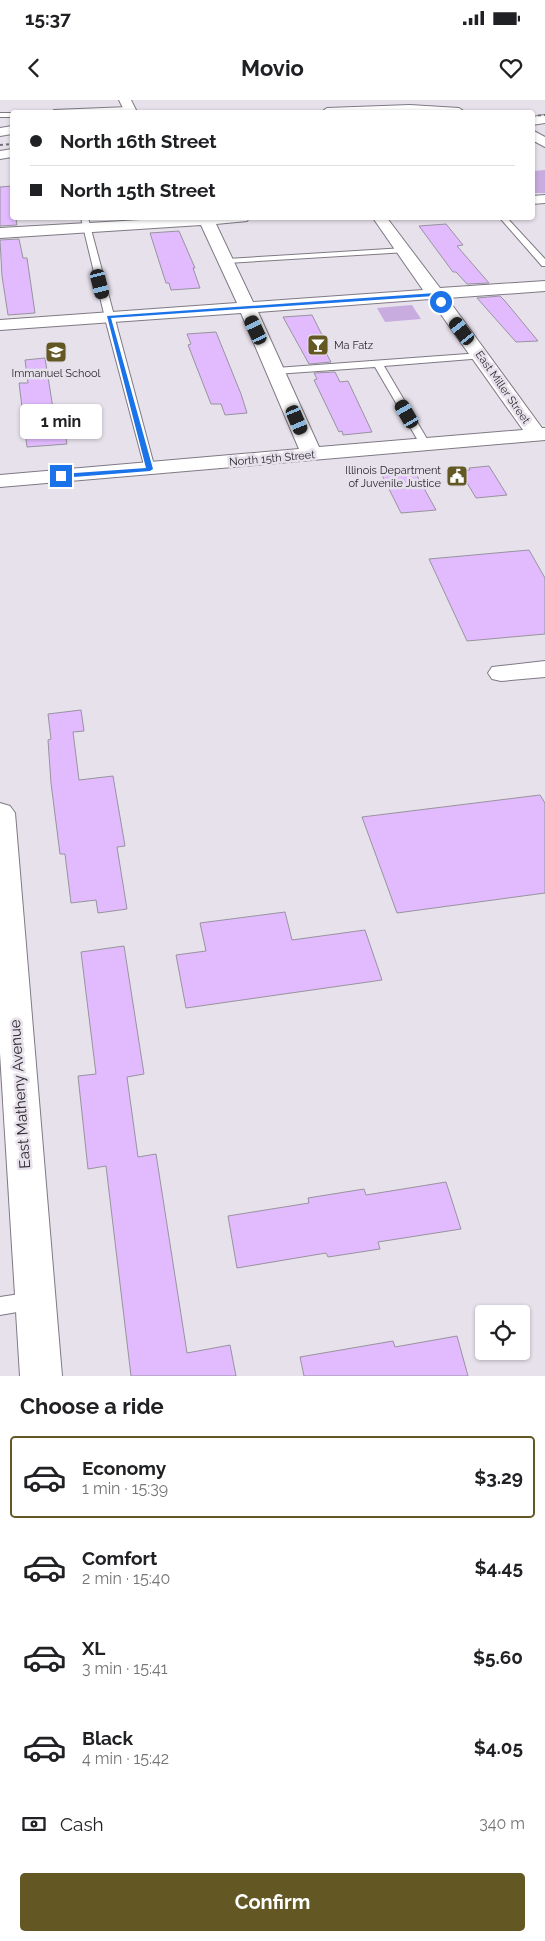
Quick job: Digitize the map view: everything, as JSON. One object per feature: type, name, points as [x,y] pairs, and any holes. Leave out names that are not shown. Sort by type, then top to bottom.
[{"type":"street","points":[[382,110],[426,110]]},
{"type":"street","points":[[0,233],[85,223],[176,220]]},
{"type":"street","points":[[206,220],[312,454]]},
{"type":"street","name":"East Miller Street","points":[[382,220],[541,434]]},
{"type":"street","points":[[0,325],[545,286]]},
{"type":"street","name":"North 15th Street","points":[[0,481],[541,434]]},
{"type":"street","points":[[501,673],[545,669]]},
{"type":"street","name":"East Matheny Avenue","points":[[0,813],[8,1056],[36,1301],[40,1376]]},
{"type":"lane","points":[[84,110],[128,107]]},
{"type":"lane","points":[[505,220],[545,264]]},
{"type":"lane","points":[[85,223],[108,317],[150,469]]},
{"type":"lane","points":[[226,261],[404,250]]},
{"type":"lane","points":[[276,371],[481,356]]},
{"type":"lane","points":[[378,364],[424,444]]},
{"type":"lane","points":[[0,1306],[36,1301]]},
{"type":"shaded area","points":[[545,170],[545,193],[535,193],[535,171]]},
{"type":"shaded area","points":[[412,305],[421,319],[385,322],[377,308]]},
{"type":"building","points":[[10,186],[10,220],[16,220],[17,225],[0,226],[0,187]]},
{"type":"building","points":[[446,224],[463,245],[457,246],[489,283],[467,284],[456,272],[453,272],[419,226]]},
{"type":"building","points":[[179,231],[195,268],[193,268],[200,288],[171,290],[169,283],[166,283],[150,233]]},
{"type":"building","points":[[19,239],[23,258],[27,258],[35,313],[8,315],[2,276],[0,240]]},
{"type":"building","points":[[500,296],[538,341],[516,342],[477,298]]},
{"type":"building","points":[[312,315],[328,347],[323,347],[331,362],[309,364],[283,317]]},
{"type":"building","points":[[216,332],[247,413],[225,415],[221,404],[211,404],[188,345],[191,344],[187,334]]},
{"type":"building","points":[[45,358],[55,421],[63,420],[67,444],[27,447],[19,383],[28,383],[25,360]]},
{"type":"building","points":[[335,372],[340,382],[348,381],[372,432],[343,435],[342,431],[339,432],[314,380],[317,379],[314,373]]},
{"type":"building","points":[[489,466],[507,495],[476,498],[460,471]]},
{"type":"building","points":[[415,472],[436,510],[401,513],[382,475]]},
{"type":"building","points":[[529,550],[545,578],[545,634],[467,641],[429,559]]},
{"type":"building","points":[[81,710],[84,731],[73,732],[79,780],[113,776],[125,846],[117,847],[127,909],[98,913],[96,900],[71,903],[65,854],[60,854],[51,783],[48,740],[51,739],[48,714]]},
{"type":"building","points":[[540,795],[545,803],[545,893],[397,913],[362,817]]},
{"type":"building","points":[[285,912],[292,940],[365,930],[382,980],[186,1008],[176,955],[206,951],[200,923]]},
{"type":"building","points":[[124,946],[144,1074],[127,1077],[138,1157],[156,1154],[187,1353],[230,1345],[236,1376],[131,1376],[106,1166],[88,1169],[78,1076],[96,1074],[81,952]]},
{"type":"building","points":[[446,1182],[461,1229],[378,1242],[380,1249],[328,1257],[326,1253],[237,1268],[228,1216],[309,1203],[308,1198],[364,1189],[366,1195]]},
{"type":"building","points":[[457,1336],[468,1376],[304,1376],[300,1357],[393,1341],[395,1347]]},
{"type":"railway","points":[[535,116],[545,115]]},
{"type":"railway","points":[[0,145],[10,144]]},
{"type":"place","name":"Ma Fatz","points":[[318,345]]},
{"type":"place","name":"Immanuel School","points":[[56,352]]},
{"type":"place","name":"Illinois Department of Juvenile Justice","points":[[457,476]]},
{"type":"route","points":[[61,476],[150,469],[108,317],[435,294],[441,302]]}]
